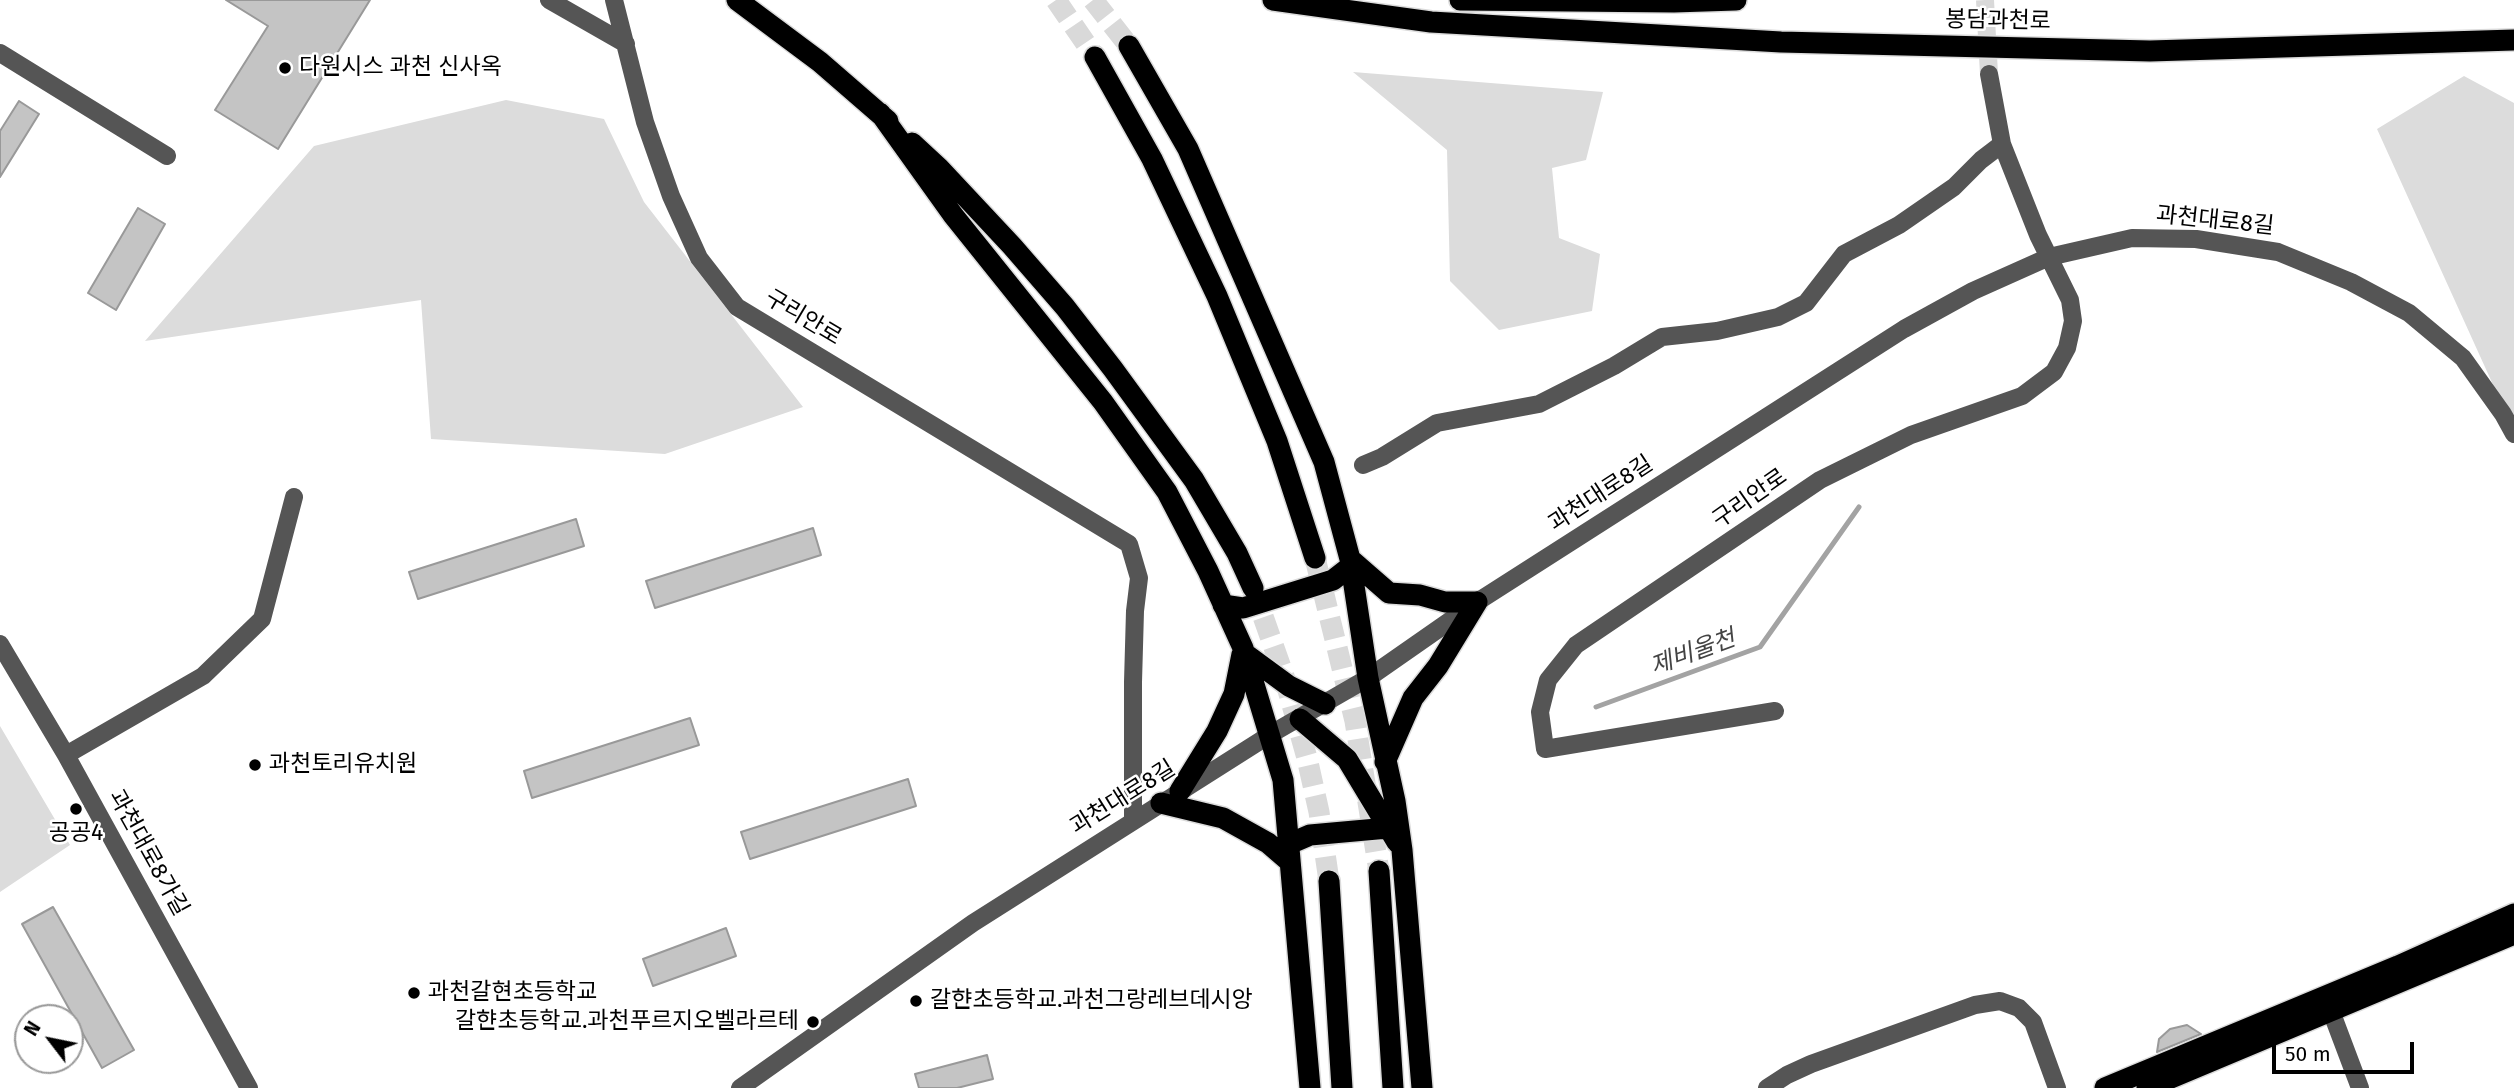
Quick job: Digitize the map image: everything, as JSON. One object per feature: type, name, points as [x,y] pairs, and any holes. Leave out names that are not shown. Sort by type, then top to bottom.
[{"type":"highway","points":[[737,0],[820,62],[880,113],[939,168],[1012,246],[1065,307],[1161,432],[1237,553],[1253,588]]},
{"type":"highway","name":"봉담과천로","points":[[1273,0],[1431,22],[1781,42],[2150,51],[2514,40]]},
{"type":"highway","points":[[1460,0],[1736,0]]},
{"type":"highway","points":[[1129,46],[1188,149],[1324,462],[1351,563],[1368,678],[1395,801],[1402,850],[1422,1088]]},
{"type":"highway","points":[[1095,58],[1152,159],[1217,296],[1278,441],[1315,558]]},
{"type":"highway","points":[[880,113],[953,215],[1102,402],[1167,492],[1244,650],[1283,779],[1310,1088]]},
{"type":"highway","points":[[1223,605],[1243,608],[1333,580],[1351,563]]},
{"type":"highway","points":[[1351,563],[1389,593],[1445,602],[1477,602]]},
{"type":"highway","points":[[1385,762],[1413,698],[1438,666],[1477,602]]},
{"type":"highway","points":[[1244,650],[1289,686],[1325,704]]},
{"type":"highway","points":[[1180,791],[1217,732],[1234,694],[1244,650]]},
{"type":"highway","points":[[1300,719],[1347,759],[1402,850]]},
{"type":"highway","points":[[1161,803],[1223,818],[1290,853]]},
{"type":"highway","points":[[1290,853],[1310,835],[1388,828]]},
{"type":"highway","points":[[1378,871],[1394,1088]]},
{"type":"highway","points":[[1329,881],[1342,1088]]},
{"type":"highway","points":[[2105,1088],[2398,966],[2514,914]]},
{"type":"highway","points":[[2147,1088],[2514,934]]},
{"type":"street","points":[[549,0],[626,44]]},
{"type":"street","name":"구리안로","points":[[614,0],[645,122],[671,196],[699,258],[737,307],[1129,544],[1139,578],[1133,682],[1133,821]]},
{"type":"street","points":[[0,53],[167,156]]},
{"type":"street","name":"구리안로","points":[[1775,711],[1545,749],[1540,712],[1548,680],[1576,645],[1821,480],[1911,435],[2022,396],[2054,372],[2067,348],[2073,321],[2070,300],[2002,144],[1989,74]]},
{"type":"street","points":[[1363,465],[1382,457],[1437,423],[1539,404],[1614,366],[1662,337],[1717,331],[1778,317],[1806,303],[1844,254],[1910,217],[1954,187],[2002,144]]},
{"type":"street","name":"과천대로8길","points":[[740,1088],[973,923],[1271,734],[1368,678],[1477,602],[1904,329],[1973,291],[2049,257],[2132,238],[2196,239],[2278,252],[2351,282],[2409,313],[2463,358],[2514,434]]},
{"type":"street","points":[[66,755],[202,676],[262,619],[294,497]]},
{"type":"street","name":"과천대로8가길","points":[[0,644],[66,755],[249,1088]]},
{"type":"street","points":[[1767,1088],[1811,1063],[1975,1005],[2000,1001],[2019,1008],[2033,1022],[2057,1088]]},
{"type":"street","points":[[2331,1011],[2360,1088]]},
{"type":"shaded area","points":[[1353,72],[1603,92],[1586,160],[1552,168],[1559,238],[1600,254],[1592,311],[1499,330],[1450,281],[1447,150]]},
{"type":"shaded area","points":[[2464,76],[2514,103],[2514,431],[2377,129]]},
{"type":"shaded area","points":[[506,100],[604,119],[644,202],[803,407],[665,454],[431,439],[421,300],[145,341],[314,146]]},
{"type":"shaded area","points":[[0,726],[70,845],[0,892]]},
{"type":"building","name":"다원시스 과천 신사옥","points":[[226,0],[370,0],[278,149],[215,110],[268,26]]},
{"type":"building","points":[[19,101],[39,114],[0,177],[0,131]]},
{"type":"building","points":[[138,208],[165,224],[116,310],[88,293]]},
{"type":"building","points":[[576,519],[584,546],[418,599],[409,572]]},
{"type":"building","points":[[813,528],[821,555],[655,608],[646,581]]},
{"type":"building","points":[[690,718],[699,745],[532,798],[524,771]]},
{"type":"building","points":[[908,779],[916,806],[750,859],[741,832]]},
{"type":"building","points":[[53,907],[134,1050],[102,1068],[84,1036],[84,1004],[66,1004],[22,924]]},
{"type":"building","points":[[726,928],[736,956],[653,986],[643,959]]},
{"type":"building","points":[[2187,1025],[2201,1034],[2157,1052],[2159,1039],[2170,1029]]},
{"type":"building","points":[[987,1055],[993,1079],[957,1088],[919,1088],[915,1074]]},
{"type":"waterway","name":"제비울천","points":[[1596,707],[1760,647],[1859,507]]},
{"type":"tunnel","points":[[1056,0],[1095,57]]},
{"type":"tunnel","points":[[1093,0],[1129,46]]},
{"type":"tunnel","points":[[1985,0],[1989,74]]},
{"type":"tunnel","points":[[1315,558],[1355,721],[1379,871]]},
{"type":"tunnel","points":[[1253,588],[1284,676],[1307,758],[1319,812],[1329,881]]},
{"type":"place","name":"다원시스 과천 신사옥","points":[[285,68]]},
{"type":"place","name":"과천토리유치원","points":[[255,765]]},
{"type":"place","name":"공공4","points":[[76,809]]},
{"type":"place","name":"과천갈현초등학교","points":[[414,993]]},
{"type":"place","name":"갈햔초등학교.과천그랑레브데시앙","points":[[916,1001]]},
{"type":"place","name":"갈햔초등학교.과천푸르지오벨라르테","points":[[813,1022]]}]
